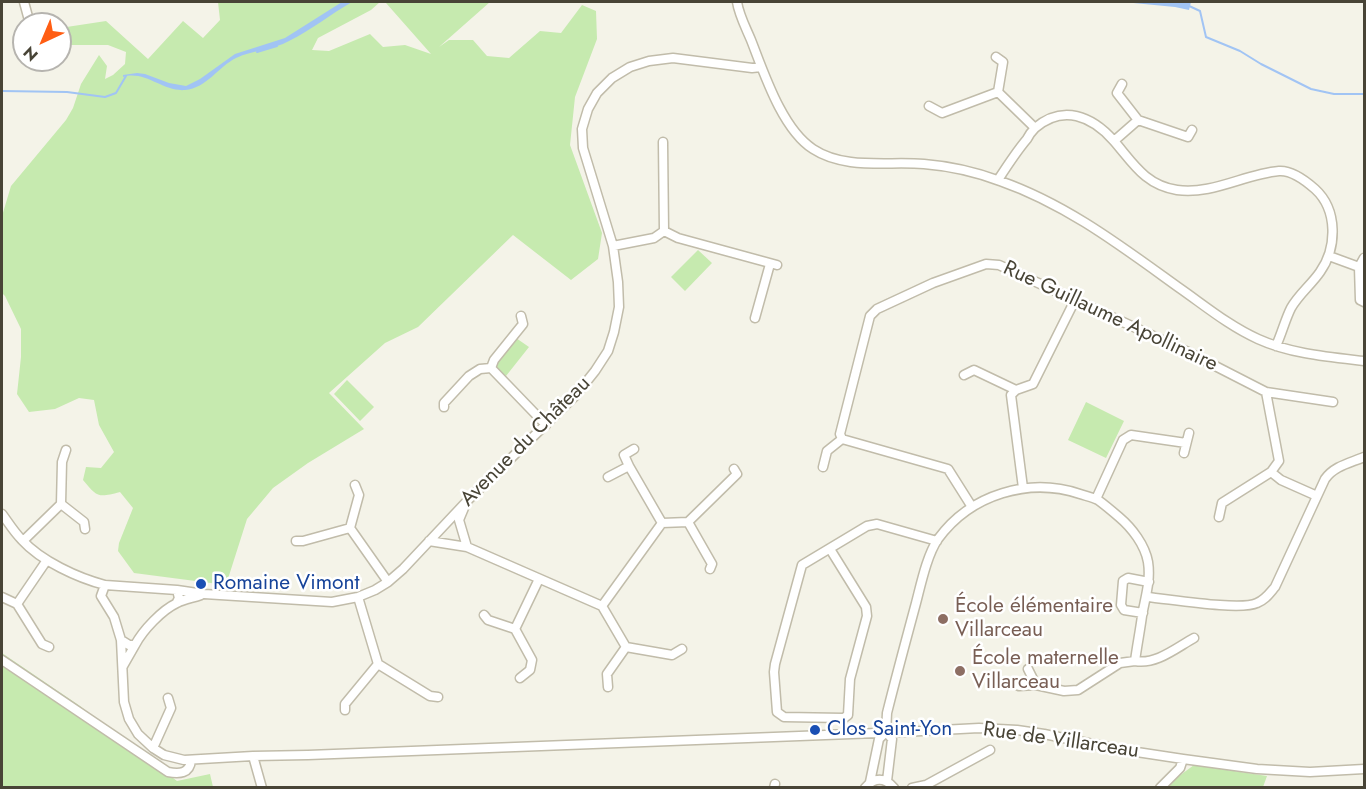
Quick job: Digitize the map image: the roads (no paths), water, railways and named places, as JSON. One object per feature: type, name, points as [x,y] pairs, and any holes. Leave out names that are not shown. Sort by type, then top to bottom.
[{"type":"street","points":[[737,2],[776,101],[793,129],[811,148],[822,154],[851,162],[926,164],[998,180],[1081,219],[1228,323],[1259,339],[1308,354],[1365,362]]},
{"type":"street","points":[[996,57],[1003,62],[998,92]]},
{"type":"street","name":"Avenue du Château","points":[[84,579],[105,585],[332,602],[358,597],[388,582],[575,396],[608,351],[619,307],[618,282],[613,246],[583,148],[582,129],[588,109],[597,93],[612,78],[630,67],[649,61],[673,58],[752,68],[761,67]]},
{"type":"street","points":[[1122,84],[1117,93],[1138,120],[1188,137],[1192,130]]},
{"type":"street","points":[[929,106],[942,113],[998,92]]},
{"type":"street","points":[[998,92],[1035,128]]},
{"type":"street","points":[[998,180],[1012,157],[1035,128],[1055,116],[1071,114],[1086,118],[1101,128],[1138,171],[1164,187],[1179,190],[1212,188],[1282,171],[1297,176],[1323,196],[1333,226],[1329,256],[1320,272],[1291,308],[1276,346]]},
{"type":"street","points":[[1114,141],[1138,120]]},
{"type":"street","points":[[663,142],[664,231]]},
{"type":"street","points":[[613,246],[654,238],[664,231]]},
{"type":"street","points":[[664,231],[678,238],[773,264],[755,318]]},
{"type":"street","points":[[1329,256],[1359,267]]},
{"type":"street","points":[[1365,258],[1359,267],[1360,300],[1365,302]]},
{"type":"street","name":"Rue Guillaume Apollinaire","points":[[842,440],[840,434],[870,316],[877,309],[933,283],[986,264],[999,265],[1186,351],[1266,392],[1333,402]]},
{"type":"street","points":[[1023,488],[1011,395],[1016,390],[1033,384],[1075,300]]},
{"type":"street","points":[[491,368],[494,360],[523,324],[521,316]]},
{"type":"street","points":[[491,368],[546,425]]},
{"type":"street","points":[[444,407],[444,403],[468,376],[480,369],[491,368]]},
{"type":"street","points":[[964,375],[974,370],[1016,390]]},
{"type":"street","points":[[1219,517],[1222,503],[1271,472],[1279,461],[1266,392]]},
{"type":"street","points":[[1184,453],[1189,433]]},
{"type":"street","points":[[1096,499],[1124,440],[1131,435],[1186,443]]},
{"type":"street","points":[[823,467],[827,452],[842,440],[948,470],[972,507]]},
{"type":"street","points":[[634,449],[624,455],[662,523]]},
{"type":"street","points":[[23,541],[61,504],[62,462],[66,450]]},
{"type":"street","points":[[1147,597],[1236,607],[1255,605],[1266,598],[1275,587],[1330,472],[1365,457]]},
{"type":"street","points":[[608,477],[629,466]]},
{"type":"street","points":[[662,523],[688,522],[737,474],[734,469]]},
{"type":"street","points":[[1271,472],[1281,480],[1317,496]]},
{"type":"street","points":[[350,528],[359,495],[355,485]]},
{"type":"street","points":[[868,785],[879,739],[886,732],[887,713],[926,568],[937,541],[949,526],[972,507],[996,495],[1023,488],[1051,487],[1071,491],[1096,499],[1132,529],[1148,563],[1149,582],[1135,661]]},
{"type":"street","points":[[467,501],[459,519],[467,547]]},
{"type":"street","points":[[61,504],[84,522],[85,529]]},
{"type":"street","points":[[2,514],[23,541],[47,560],[84,579],[100,596],[114,617],[121,640],[122,683],[129,719],[138,734],[153,748],[169,757],[191,760],[190,766],[182,773],[168,772],[2,660]]},
{"type":"street","points":[[688,522],[712,564],[710,569]]},
{"type":"street","points":[[602,606],[662,523]]},
{"type":"street","points":[[830,549],[866,607],[867,616],[850,679],[848,715],[844,718],[784,717],[777,712],[774,672],[802,565],[867,526],[877,524],[937,541]]},
{"type":"street","points":[[296,541],[350,528]]},
{"type":"street","points":[[350,528],[388,582]]},
{"type":"street","points":[[429,541],[467,547],[602,606],[626,647],[672,655],[682,649]]},
{"type":"street","points":[[17,604],[47,560]]},
{"type":"street","points":[[1143,613],[1124,610],[1121,605],[1123,581],[1128,578],[1149,582]]},
{"type":"street","points":[[515,629],[539,579]]},
{"type":"street","points":[[100,596],[105,585]]},
{"type":"street","points":[[123,667],[138,639],[151,624],[177,602],[179,598],[177,590]]},
{"type":"street","name":"Avenue du Château","points":[[177,602],[204,594]]},
{"type":"street","points":[[2,597],[17,604],[42,644],[49,647]]},
{"type":"street","points":[[358,597],[378,664],[430,696],[438,697]]},
{"type":"street","points":[[484,615],[488,620],[515,629],[532,660],[530,670],[520,678]]},
{"type":"street","points":[[1013,683],[1019,686],[1036,685],[1064,691],[1078,690],[1120,663],[1152,661],[1194,638]]},
{"type":"street","points":[[121,640],[129,645],[135,645]]},
{"type":"street","points":[[608,687],[607,674],[626,647]]},
{"type":"street","points":[[345,710],[345,704],[378,664]]},
{"type":"street","points":[[1028,669],[1036,685]]},
{"type":"street","points":[[153,748],[171,708],[168,698]]},
{"type":"street","name":"Rue de Villarceau","points":[[191,760],[979,728],[1017,730],[1182,759],[1257,769],[1294,772],[1365,769]]},
{"type":"street","points":[[868,785],[879,779],[890,784],[892,739],[886,732]]},
{"type":"street","points":[[912,788],[926,785],[990,750]]},
{"type":"street","points":[[253,756],[262,788]]},
{"type":"street","points":[[1160,788],[1180,768],[1182,759]]},
{"type":"water","points":[[342,2],[352,2],[283,44],[236,58],[193,88],[177,90],[139,76],[123,77],[123,75],[137,73],[145,74],[169,83],[186,86],[235,54],[285,38]]},
{"type":"water","points":[[1123,2],[1191,2],[1189,10]]},
{"type":"waterway","points":[[1187,5],[1200,11],[1206,37],[1240,51],[1311,89],[1334,94],[1364,94]]},
{"type":"waterway","points":[[257,52],[277,46]]},
{"type":"waterway","points":[[2,91],[67,92],[105,97],[116,93],[126,76]]},
{"type":"place","name":"Romaine Vimont","points":[[201,584]]},
{"type":"place","name":"École élémentaire Villarceau","points":[[943,619]]},
{"type":"place","name":"École maternelle Villarceau","points":[[960,671]]},
{"type":"place","name":"Clos Saint-Yon","points":[[815,730]]}]
